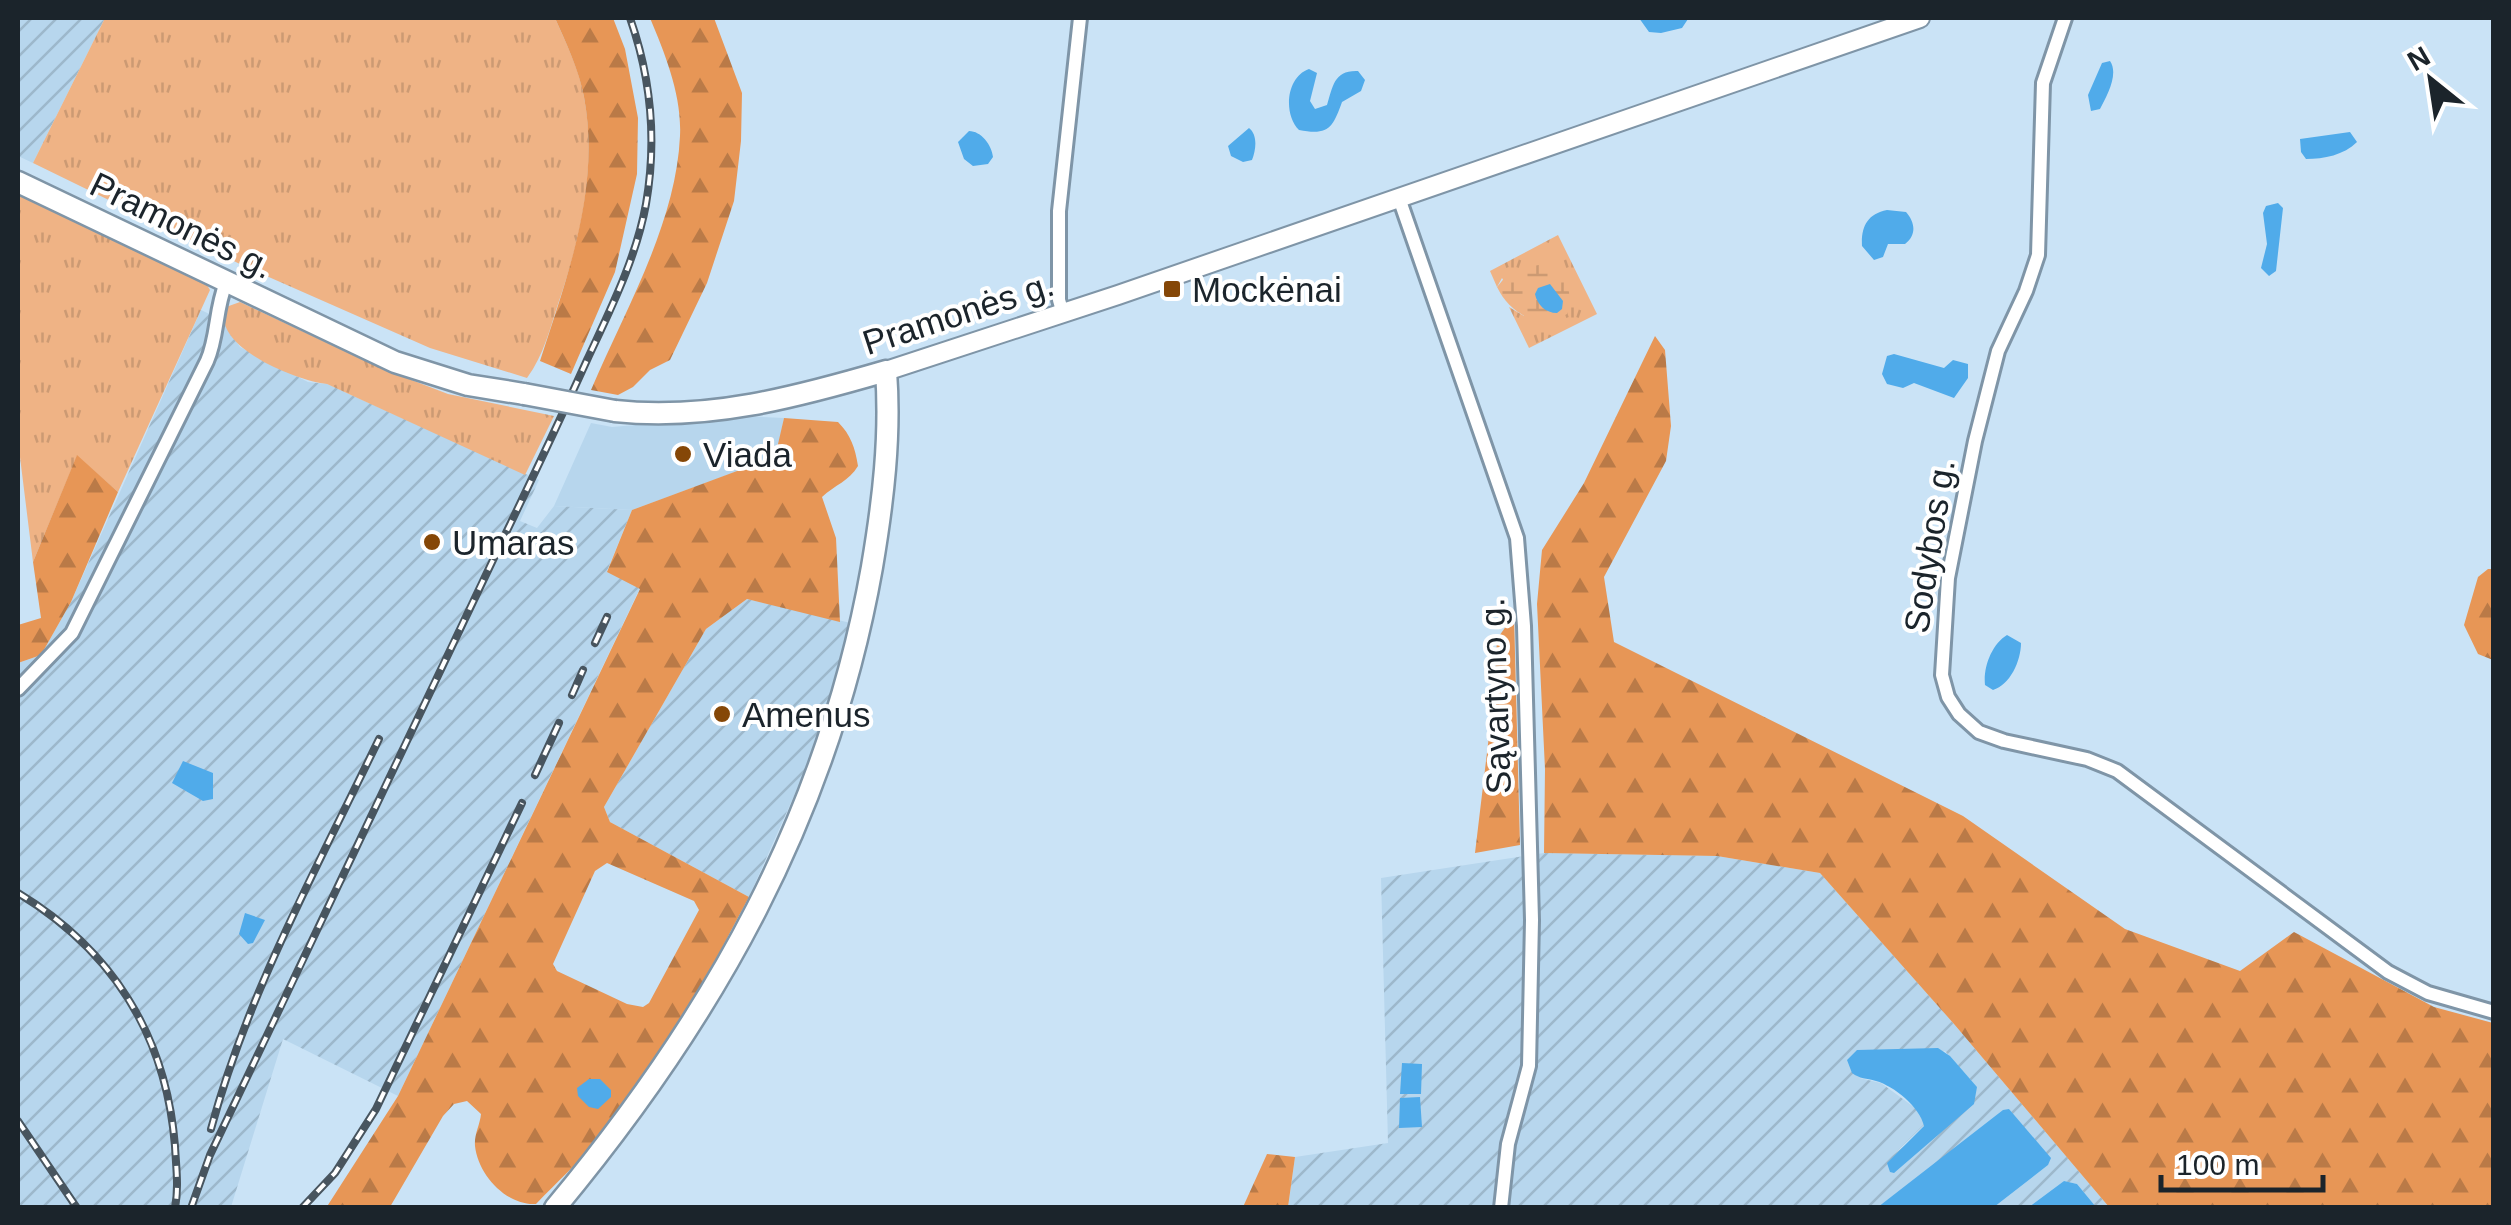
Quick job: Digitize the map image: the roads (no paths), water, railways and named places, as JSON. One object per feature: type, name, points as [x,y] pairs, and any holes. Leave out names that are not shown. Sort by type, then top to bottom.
[{"type":"highway","name":"Pramonės g.","points":[[18,182],[395,362],[468,385],[614,411],[680,414],[800,396],[886,370]]},
{"type":"highway","points":[[554,1208],[620,1130],[682,1040],[745,932],[803,808],[844,689],[866,602],[886,450],[886,370]]},
{"type":"main road","name":"Pramonės g.","points":[[886,370],[1063,314],[1920,18]]},
{"type":"street","points":[[1063,314],[1059,211],[1080,18]]},
{"type":"street","name":"Sodybos g.","points":[[2065,18],[2043,83],[2038,255],[1998,351],[1955,532],[1942,675],[1948,698],[1979,732],[2087,759],[2117,771],[2388,972],[2428,993],[2494,1012]]},
{"type":"street","name":"Sąvartyno g.","points":[[1399,198],[1516,538],[1524,626],[1532,920],[1530,1066],[1508,1144],[1501,1208]]},
{"type":"street","points":[[18,689],[72,633],[215,343],[218,303],[226,283]]},
{"type":"water","points":[[1639,18],[1688,19],[1682,28],[1661,33],[1649,32]]},
{"type":"water","points":[[2110,61],[2113,78],[2109,92],[2100,109],[2091,111],[2088,95],[2102,63]]},
{"type":"water","points":[[1309,69],[1317,73],[1310,101],[1315,109],[1327,105],[1336,80],[1344,73],[1358,71],[1365,80],[1361,91],[1342,102],[1328,128],[1317,132],[1299,130],[1289,106],[1295,80]]},
{"type":"water","points":[[1249,128],[1255,139],[1254,152],[1252,160],[1243,162],[1231,156],[1228,146]]},
{"type":"water","points":[[969,131],[978,133],[988,144],[993,157],[988,164],[973,166],[964,159],[958,142]]},
{"type":"water","points":[[2350,132],[2357,142],[2340,153],[2306,159],[2301,152],[2300,139]]},
{"type":"water","points":[[2278,203],[2283,208],[2276,271],[2269,276],[2261,268],[2267,244],[2263,213],[2266,206]]},
{"type":"water","points":[[1887,210],[1906,212],[1913,233],[1905,244],[1888,244],[1883,257],[1874,260],[1862,246],[1863,233],[1870,218]]},
{"type":"water","points":[[1550,284],[1563,301],[1557,313],[1543,308],[1535,294],[1538,288]]},
{"type":"water","points":[[1894,354],[1944,368],[1953,360],[1968,364],[1968,378],[1954,398],[1914,383],[1903,388],[1887,384],[1882,374],[1887,356]]},
{"type":"water","points":[[2007,635],[2021,643],[2019,657],[2009,678],[1993,690],[1985,685],[1987,664],[1997,644]]},
{"type":"water","points":[[183,761],[213,773],[213,799],[203,801],[172,783]]},
{"type":"water","points":[[245,913],[265,920],[253,943],[248,944],[239,934]]},
{"type":"water","points":[[1938,1048],[1977,1087],[1974,1104],[1894,1173],[1890,1172],[1887,1163],[1924,1126],[1922,1119],[1891,1087],[1852,1073],[1847,1060],[1857,1050]]},
{"type":"water","points":[[1402,1063],[1422,1064],[1421,1094],[1400,1094]]},
{"type":"water","points":[[589,1079],[600,1079],[611,1090],[611,1097],[598,1109],[589,1107],[578,1096],[577,1088]]},
{"type":"water","points":[[1420,1097],[1422,1127],[1399,1128],[1400,1098]]},
{"type":"water","points":[[2009,1109],[2051,1158],[2048,1165],[1994,1207],[1878,1207],[2003,1110]]},
{"type":"water","points":[[2064,1181],[2077,1184],[2096,1207],[2029,1207]]},
{"type":"railway","points":[[191,1208],[210,1155],[546,450],[629,264],[642,224],[651,156],[647,86],[630,18]]},
{"type":"railway","points":[[595,643],[607,617]]},
{"type":"railway","points":[[572,695],[583,670]]},
{"type":"railway","points":[[535,775],[559,723]]},
{"type":"railway","points":[[211,1129],[264,979],[379,739]]},
{"type":"railway","points":[[302,1208],[335,1173],[376,1109],[522,803]]},
{"type":"railway","points":[[18,893],[81,941],[107,969],[146,1032],[170,1106],[175,1146],[175,1208]]},
{"type":"railway","points":[[18,1121],[77,1208]]},
{"type":"place","name":"Mockėnai","points":[[1172,289]]},
{"type":"place","name":"Viada","points":[[683,454]]},
{"type":"place","name":"Umaras","points":[[432,542]]},
{"type":"place","name":"Amenus","points":[[722,714]]}]
